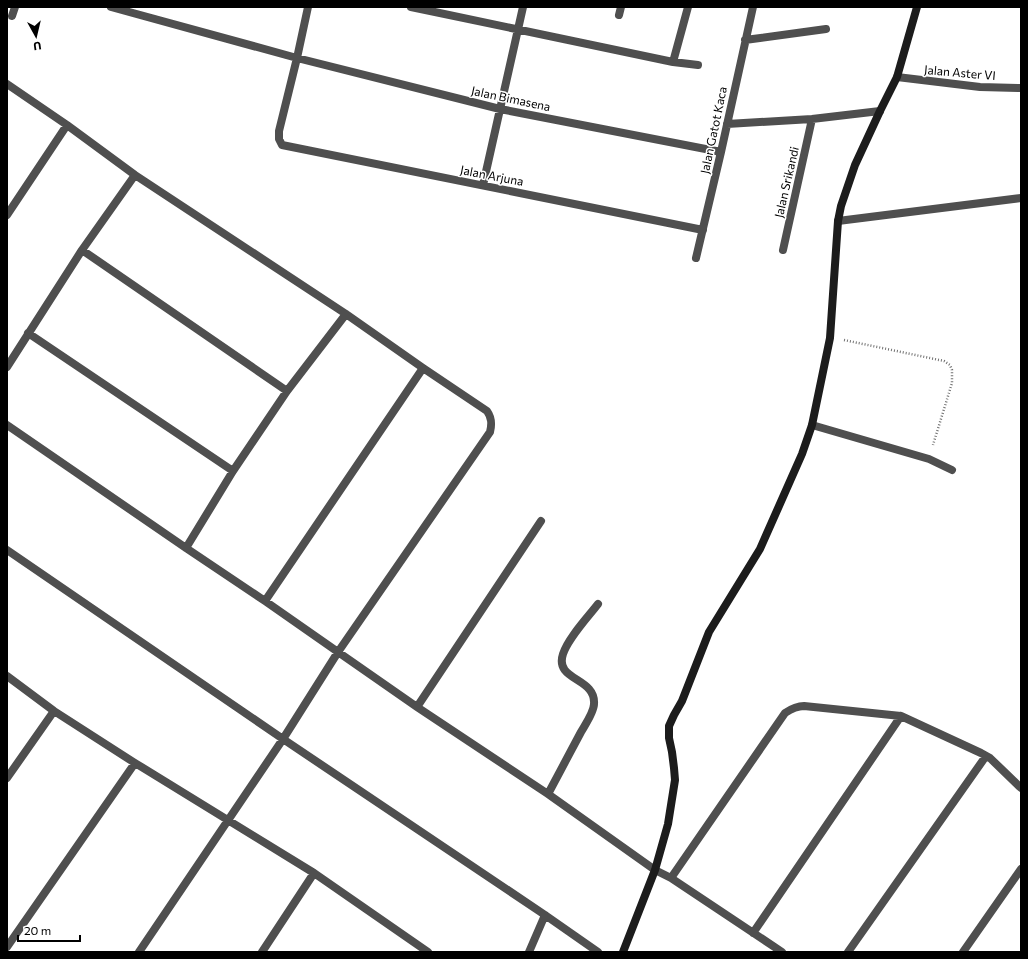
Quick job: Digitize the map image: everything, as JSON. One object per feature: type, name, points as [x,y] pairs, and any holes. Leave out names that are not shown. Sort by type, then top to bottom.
[{"type":"street","points":[[12,16],[15,7]]},
{"type":"street","name":"Jalan Bimasena","points":[[111,7],[297,58],[500,109],[721,152]]},
{"type":"street","points":[[297,58],[308,7]]},
{"type":"street","points":[[411,7],[673,62],[698,65]]},
{"type":"street","points":[[483,185],[523,7]]},
{"type":"street","points":[[673,62],[688,7]]},
{"type":"street","name":"Jalan Gatot Kaca","points":[[696,258],[753,7]]},
{"type":"street","points":[[623,952],[655,870],[668,824],[674,780],[672,752],[668,738],[669,726],[682,701],[709,632],[760,549],[802,454],[812,425],[830,338],[838,221],[841,206],[855,165],[897,77],[917,7]]},
{"type":"street","points":[[745,40],[826,29]]},
{"type":"street","name":"Jalan Arjuna","points":[[297,58],[279,131],[279,139],[282,145],[703,230]]},
{"type":"street","name":"Jalan Aster VI","points":[[897,77],[980,87],[1021,88]]},
{"type":"street","points":[[7,84],[67,125],[135,175],[346,314],[487,411],[491,417],[492,425],[490,432],[338,652],[283,739],[139,952]]},
{"type":"street","points":[[727,124],[812,119],[880,111]]},
{"type":"street","name":"Jalan Srikandi","points":[[783,250],[812,119]]},
{"type":"street","points":[[7,215],[67,125]]},
{"type":"street","points":[[7,367],[82,250],[135,175]]},
{"type":"street","points":[[838,221],[1021,198]]},
{"type":"street","points":[[82,250],[287,391]]},
{"type":"street","points":[[186,548],[233,471],[287,391],[346,314]]},
{"type":"street","points":[[28,333],[233,471]]},
{"type":"street","points":[[265,601],[423,368]]},
{"type":"street","points":[[7,425],[417,707],[548,794],[655,870],[671,878],[782,952]]},
{"type":"street","points":[[812,425],[929,459],[952,470]]},
{"type":"street","points":[[417,707],[541,521]]},
{"type":"street","points":[[7,550],[283,739],[546,915],[598,952]]},
{"type":"street","points":[[548,794],[587,721],[594,704],[590,688],[566,672],[563,666],[562,656],[575,634],[598,604]]},
{"type":"street","points":[[7,676],[54,711],[135,763],[214,811],[227,821],[314,873],[428,952]]},
{"type":"street","points":[[671,878],[785,713],[799,706],[901,716],[986,756],[1021,788]]},
{"type":"street","points":[[7,778],[54,711]]},
{"type":"street","points":[[753,932],[901,716]]},
{"type":"street","points":[[848,952],[986,756]]},
{"type":"street","points":[[7,947],[135,763]]},
{"type":"street","points":[[963,952],[1021,869]]},
{"type":"street","points":[[262,952],[314,873]]},
{"type":"street","points":[[529,952],[546,915]]},
{"type":"path","points":[[830,338],[944,361],[950,365],[952,370],[952,383],[929,459]]}]
